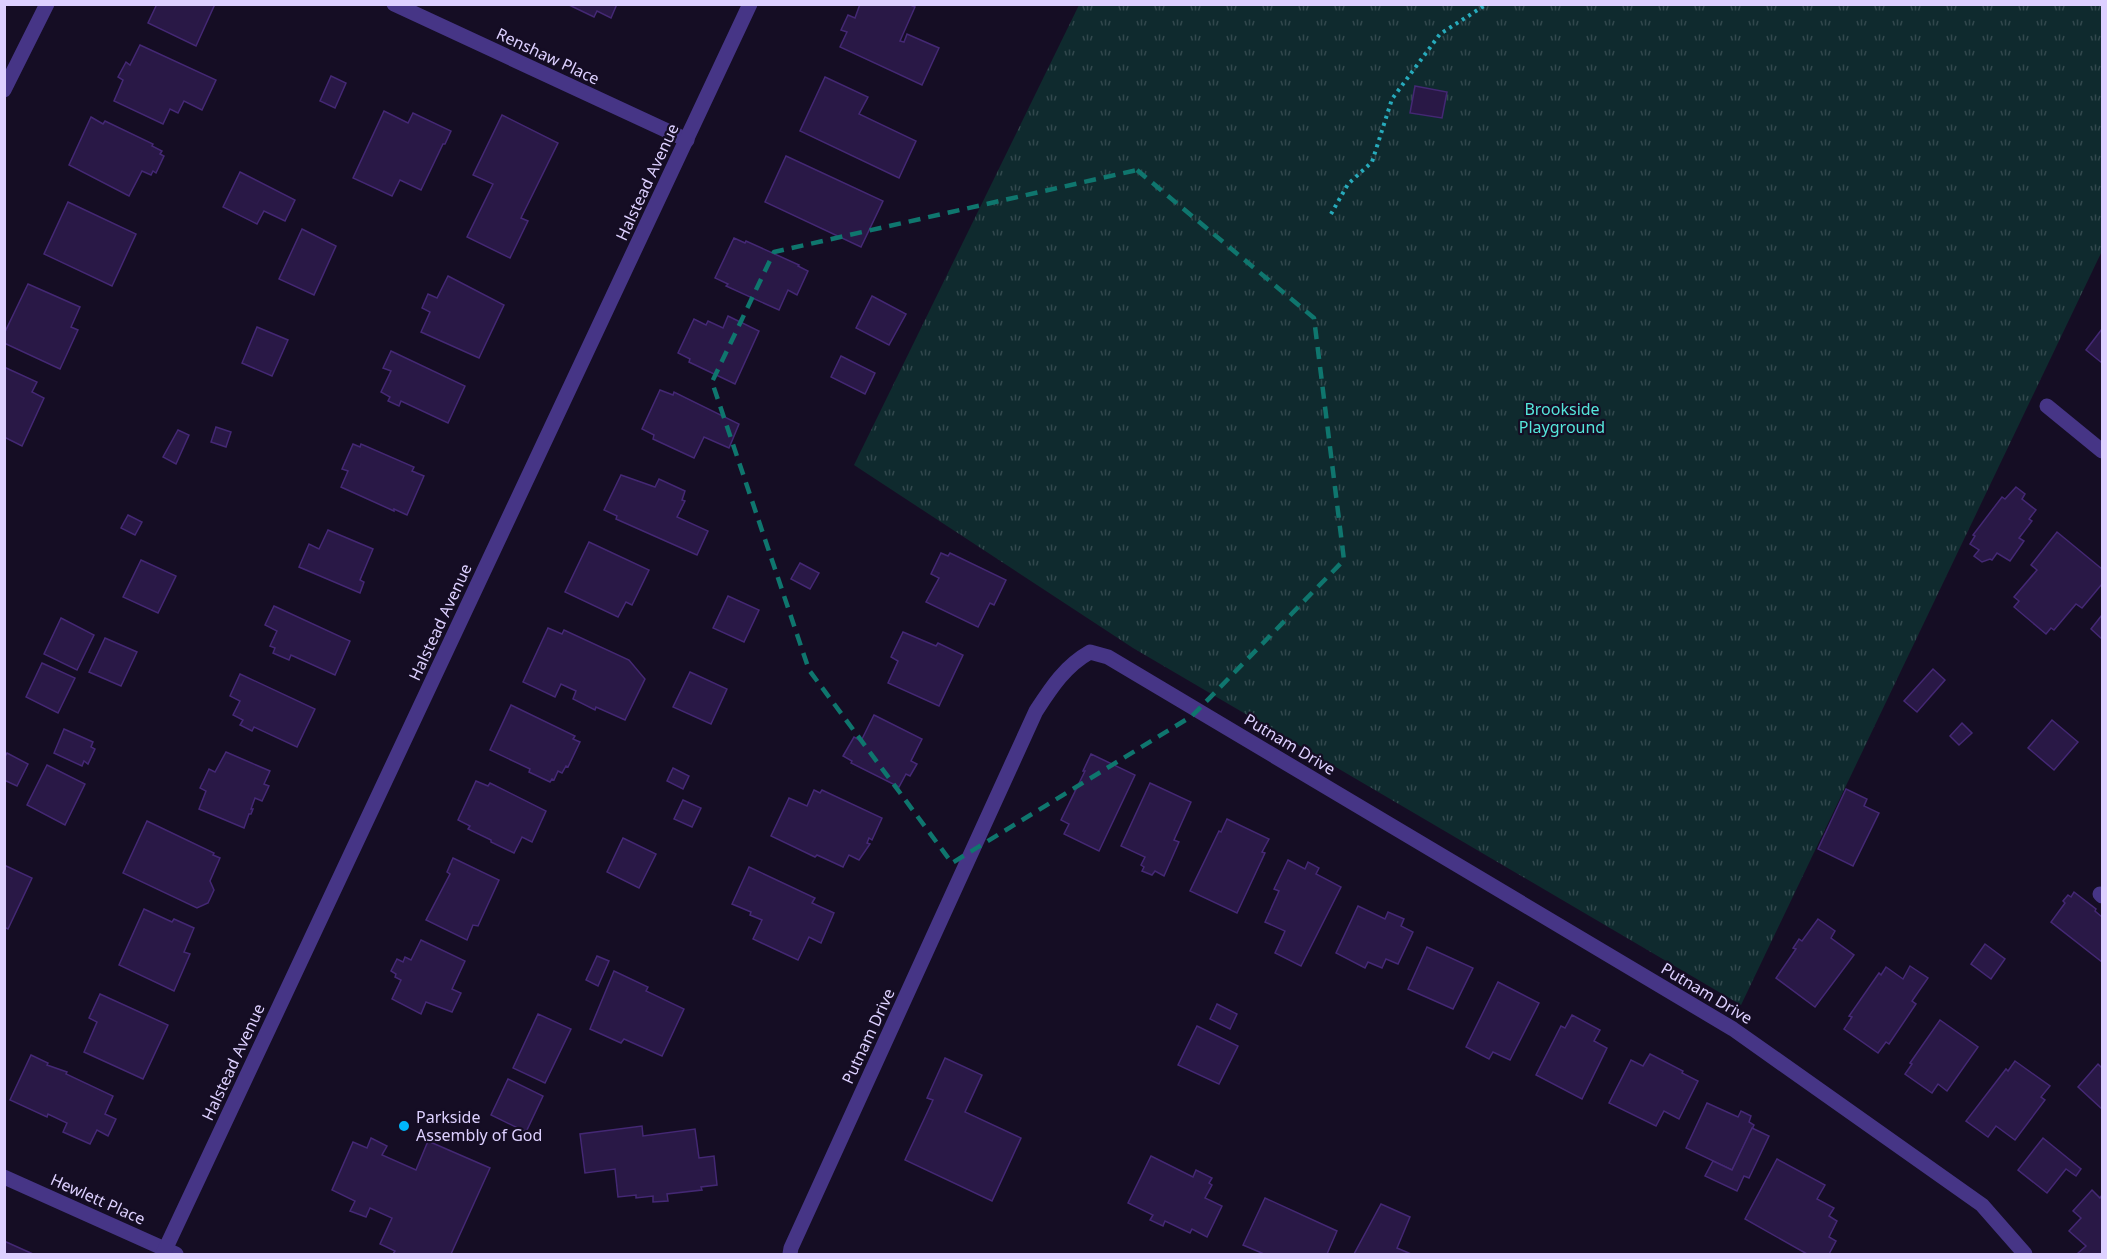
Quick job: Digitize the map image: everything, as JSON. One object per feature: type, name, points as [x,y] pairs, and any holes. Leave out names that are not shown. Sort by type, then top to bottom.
[{"type":"street","points":[[4,90],[47,4]]},
{"type":"street","name":"Renshaw Place","points":[[394,4],[687,140]]},
{"type":"street","name":"Halstead Avenue","points":[[168,1253],[750,4]]},
{"type":"street","points":[[2048,406],[2103,451]]},
{"type":"street","name":"Putnam Drive","points":[[790,1254],[1036,711],[1054,682],[1075,660],[1090,652],[1108,657],[1733,1029],[1982,1206],[2025,1254]]},
{"type":"street","name":"Hewlett Place","points":[[4,1177],[168,1253]]},
{"type":"path","points":[[1331,214],[1348,184],[1372,162],[1392,99],[1440,33],[1487,4]]},
{"type":"highlighted area","points":[[1137,170],[1314,318],[1344,560],[1192,716],[952,863],[809,670],[712,382],[774,252]]},
{"type":"green space","name":"Brookside Playground","points":[[1079,5],[2102,5],[2102,251],[1741,1005],[1133,648],[854,465]]},
{"type":"building","points":[[157,4],[215,4],[196,46],[148,23]]},
{"type":"building","points":[[567,4],[617,4],[611,18],[597,11],[594,17]]},
{"type":"building","points":[[860,4],[908,4],[915,7],[900,41],[904,42],[907,34],[939,48],[922,85],[840,47],[847,32],[841,30],[848,15],[855,18]]},
{"type":"building","points":[[140,45],[216,80],[202,110],[184,101],[178,113],[170,109],[163,124],[114,101],[123,80],[118,77],[126,62],[130,65]]},
{"type":"building","points":[[331,76],[346,83],[335,108],[320,101]]},
{"type":"building","points":[[825,77],[868,97],[859,114],[916,141],[899,178],[800,131]]},
{"type":"building","points":[[1415,86],[1447,92],[1442,118],[1410,113]]},
{"type":"building","points":[[384,111],[408,123],[413,113],[451,131],[421,190],[400,180],[392,196],[353,178]]},
{"type":"building","points":[[502,115],[558,143],[521,218],[528,221],[510,258],[467,237],[493,184],[473,175]]},
{"type":"building","points":[[91,117],[103,124],[105,121],[153,144],[152,146],[162,151],[160,154],[164,156],[156,173],[153,171],[151,175],[142,171],[129,196],[69,165]]},
{"type":"building","points":[[786,156],[883,201],[861,247],[765,202]]},
{"type":"building","points":[[240,172],[295,200],[285,221],[264,211],[257,224],[223,207]]},
{"type":"building","points":[[68,202],[136,234],[112,286],[44,254]]},
{"type":"building","points":[[302,229],[336,246],[314,295],[279,279]]},
{"type":"building","points":[[734,238],[745,243],[746,241],[808,271],[797,295],[788,290],[779,310],[726,286],[728,284],[715,278]]},
{"type":"building","points":[[448,276],[504,305],[479,358],[421,332],[430,312],[422,308],[428,294],[437,298]]},
{"type":"building","points":[[28,284],[80,307],[71,327],[78,330],[60,369],[4,343],[4,334]]},
{"type":"building","points":[[872,296],[906,314],[889,345],[856,328]]},
{"type":"building","points":[[728,316],[759,331],[735,384],[689,362],[690,359],[678,353],[694,319],[706,325],[708,321],[723,328]]},
{"type":"building","points":[[257,327],[288,340],[272,376],[242,363]]},
{"type":"building","points":[[2102,329],[2102,363],[2086,350]]},
{"type":"building","points":[[391,351],[465,386],[448,423],[401,401],[399,406],[388,401],[390,397],[381,392],[391,371],[383,368]]},
{"type":"building","points":[[841,356],[875,373],[865,394],[831,377]]},
{"type":"building","points":[[4,367],[37,382],[32,392],[44,398],[22,446],[4,437]]},
{"type":"building","points":[[660,390],[673,395],[674,392],[739,424],[729,448],[704,437],[694,458],[653,439],[654,435],[642,429]]},
{"type":"building","points":[[216,427],[231,432],[226,447],[211,442]]},
{"type":"building","points":[[178,430],[189,435],[176,464],[163,457]]},
{"type":"building","points":[[353,444],[360,447],[361,444],[414,467],[412,471],[424,476],[407,515],[341,487],[348,471],[342,469]]},
{"type":"building","points":[[621,475],[655,487],[659,479],[685,491],[682,500],[685,501],[677,517],[708,531],[697,555],[616,519],[617,516],[604,510]]},
{"type":"building","points":[[2016,487],[2025,494],[2022,499],[2036,510],[2029,519],[2032,521],[2019,538],[2024,541],[2010,561],[1997,553],[1992,560],[1982,562],[1974,556],[1979,550],[1970,544],[1975,536],[1973,535],[2002,497],[2005,499]]},
{"type":"building","points":[[128,515],[142,522],[135,535],[121,528]]},
{"type":"building","points":[[328,530],[373,549],[360,580],[364,582],[360,593],[299,567],[309,544],[319,549]]},
{"type":"building","points":[[2057,532],[2102,569],[2102,584],[2082,608],[2076,604],[2054,630],[2051,628],[2046,634],[2014,607],[2019,601],[2014,597],[2037,570],[2031,565]]},
{"type":"building","points":[[589,542],[649,570],[632,605],[626,602],[618,617],[565,592]]},
{"type":"building","points":[[941,553],[948,556],[950,553],[1006,580],[994,605],[990,603],[978,627],[926,602],[939,578],[931,574]]},
{"type":"building","points":[[141,560],[176,576],[158,613],[123,597]]},
{"type":"building","points":[[800,563],[819,573],[810,589],[791,579]]},
{"type":"building","points":[[728,596],[759,610],[744,642],[713,628]]},
{"type":"building","points":[[274,606],[350,641],[335,675],[291,655],[289,660],[273,653],[275,648],[270,646],[277,631],[265,625]]},
{"type":"building","points":[[2102,615],[2102,639],[2091,629]]},
{"type":"building","points":[[61,618],[94,635],[77,670],[44,654]]},
{"type":"building","points":[[548,628],[562,634],[564,630],[629,660],[645,679],[625,720],[596,707],[595,710],[573,699],[576,691],[561,684],[555,697],[523,682]]},
{"type":"building","points":[[903,632],[936,646],[938,643],[963,655],[939,706],[888,683],[898,661],[891,657]]},
{"type":"building","points":[[105,638],[137,652],[121,686],[89,672]]},
{"type":"building","points":[[42,663],[75,678],[58,713],[26,697]]},
{"type":"building","points":[[1933,669],[1945,680],[1917,712],[1904,701]]},
{"type":"building","points":[[690,672],[727,689],[711,724],[673,707]]},
{"type":"building","points":[[240,674],[315,709],[297,747],[254,727],[252,731],[240,725],[243,720],[233,715],[240,701],[230,696]]},
{"type":"building","points":[[511,705],[575,736],[573,739],[580,742],[568,767],[566,766],[562,773],[558,771],[554,780],[550,782],[529,772],[530,769],[490,750]]},
{"type":"building","points":[[874,715],[922,739],[911,761],[917,764],[910,776],[906,774],[899,787],[851,763],[852,761],[843,756],[854,737],[861,741]]},
{"type":"building","points":[[2052,720],[2078,742],[2054,770],[2028,748]]},
{"type":"building","points":[[1962,723],[1972,733],[1959,745],[1950,736]]},
{"type":"building","points":[[64,729],[93,742],[91,747],[95,749],[88,764],[84,761],[82,766],[54,753]]},
{"type":"building","points":[[226,752],[270,771],[264,784],[269,786],[262,801],[255,798],[251,809],[253,809],[244,828],[199,809],[206,791],[200,788],[209,769],[215,772]]},
{"type":"building","points":[[7,753],[28,764],[17,786],[4,780],[4,758]]},
{"type":"building","points":[[1091,754],[1135,775],[1099,851],[1064,834],[1069,824],[1061,820]]},
{"type":"building","points":[[47,765],[85,784],[65,825],[27,805]]},
{"type":"building","points":[[673,768],[689,776],[683,789],[667,781]]},
{"type":"building","points":[[476,781],[488,786],[490,783],[546,811],[532,842],[522,837],[514,853],[468,829],[470,826],[458,820]]},
{"type":"building","points":[[1150,783],[1191,802],[1174,840],[1179,842],[1164,876],[1155,871],[1152,875],[1142,871],[1144,867],[1141,865],[1145,857],[1121,846]]},
{"type":"building","points":[[1846,789],[1867,799],[1864,806],[1879,813],[1853,866],[1818,849]]},
{"type":"building","points":[[814,790],[820,793],[822,790],[882,818],[872,840],[869,838],[867,843],[870,844],[859,860],[849,855],[843,867],[817,855],[815,857],[771,836],[789,798],[807,806]]},
{"type":"building","points":[[683,800],[701,808],[692,827],[674,819]]},
{"type":"building","points":[[1227,819],[1269,839],[1262,852],[1265,853],[1237,913],[1190,891]]},
{"type":"building","points":[[147,821],[220,858],[210,881],[214,890],[208,903],[197,908],[123,873]]},
{"type":"building","points":[[623,838],[656,854],[639,888],[607,872]]},
{"type":"building","points":[[453,858],[499,880],[478,926],[473,925],[467,940],[426,920],[450,874],[447,872]]},
{"type":"building","points":[[1288,860],[1305,869],[1308,862],[1319,868],[1316,874],[1341,887],[1301,966],[1275,953],[1285,931],[1265,922],[1279,891],[1274,889]]},
{"type":"building","points":[[4,865],[32,878],[8,929],[4,927]]},
{"type":"building","points":[[749,867],[815,898],[812,903],[834,913],[821,943],[809,937],[798,960],[753,939],[762,920],[750,915],[751,912],[732,904]]},
{"type":"building","points":[[2074,892],[2096,909],[2095,911],[2102,917],[2102,962],[2051,922],[2065,903],[2063,901],[2068,895],[2071,897]]},
{"type":"building","points":[[1358,906],[1385,919],[1388,912],[1404,919],[1401,926],[1413,932],[1398,964],[1386,959],[1382,968],[1368,962],[1365,968],[1336,953]]},
{"type":"building","points":[[144,909],[172,922],[174,919],[194,928],[184,952],[190,954],[174,991],[119,965]]},
{"type":"building","points":[[1818,919],[1835,931],[1831,938],[1854,955],[1815,1007],[1776,978],[1796,949],[1793,948],[1799,939],[1802,941]]},
{"type":"building","points":[[421,940],[465,961],[452,989],[461,993],[452,1012],[426,1002],[421,1014],[392,999],[401,980],[391,971],[397,959],[403,962],[405,957],[411,960]]},
{"type":"building","points":[[1985,944],[2005,959],[1991,979],[1971,964]]},
{"type":"building","points":[[1427,947],[1473,968],[1453,1009],[1408,989]]},
{"type":"building","points":[[597,956],[609,961],[598,986],[586,980]]},
{"type":"building","points":[[1910,966],[1928,978],[1912,1001],[1916,1004],[1889,1044],[1886,1042],[1878,1053],[1844,1029],[1852,1017],[1849,1016],[1879,973],[1881,975],[1886,967],[1903,979]]},
{"type":"building","points":[[614,971],[648,987],[646,991],[684,1009],[662,1056],[624,1039],[621,1043],[590,1029]]},
{"type":"building","points":[[1498,982],[1539,1003],[1510,1060],[1493,1052],[1489,1059],[1466,1047]]},
{"type":"building","points":[[100,994],[168,1025],[143,1079],[84,1052],[97,1022],[89,1018]]},
{"type":"building","points":[[1217,1004],[1237,1014],[1230,1029],[1210,1019]]},
{"type":"building","points":[[538,1014],[571,1029],[545,1083],[513,1068]]},
{"type":"building","points":[[1572,1015],[1600,1030],[1594,1041],[1607,1048],[1582,1099],[1536,1075],[1561,1026],[1565,1028]]},
{"type":"building","points":[[1940,1020],[1978,1047],[1947,1091],[1938,1084],[1932,1093],[1905,1074]]},
{"type":"building","points":[[1197,1026],[1238,1046],[1219,1084],[1178,1065]]},
{"type":"building","points":[[1650,1054],[1698,1081],[1679,1119],[1664,1111],[1656,1126],[1609,1103],[1631,1060],[1643,1066]]},
{"type":"building","points":[[31,1055],[113,1096],[105,1114],[116,1119],[108,1136],[97,1130],[90,1144],[63,1132],[67,1123],[48,1114],[47,1117],[10,1100]]},
{"type":"building","points":[[945,1058],[982,1075],[965,1112],[1021,1138],[992,1201],[905,1160],[933,1100],[927,1098]]},
{"type":"building","points":[[2015,1061],[2050,1086],[2041,1097],[2045,1100],[2015,1140],[1996,1126],[1988,1137],[1966,1121],[2006,1069],[2008,1071]]},
{"type":"building","points":[[2098,1064],[2102,1068],[2102,1109],[2078,1087]]},
{"type":"building","points":[[508,1079],[543,1096],[526,1132],[491,1115]]},
{"type":"building","points":[[1707,1103],[1738,1117],[1741,1111],[1751,1116],[1749,1122],[1754,1125],[1732,1170],[1686,1148]]},
{"type":"building","points":[[642,1126],[643,1136],[695,1129],[699,1158],[714,1156],[717,1185],[701,1187],[702,1190],[667,1194],[668,1201],[653,1202],[653,1196],[618,1197],[615,1169],[585,1173],[580,1134]]},
{"type":"building","points":[[1752,1128],[1769,1136],[1749,1178],[1744,1176],[1737,1191],[1705,1176],[1713,1161],[1732,1170]]},
{"type":"building","name":"Parkside Assembly of God","points":[[371,1138],[387,1146],[382,1155],[416,1170],[428,1141],[490,1168],[451,1254],[393,1254],[395,1251],[380,1244],[392,1218],[370,1208],[366,1217],[350,1211],[355,1201],[332,1190],[353,1142],[367,1148]]},
{"type":"building","points":[[2043,1138],[2081,1169],[2076,1176],[2066,1169],[2047,1193],[2018,1170]]},
{"type":"building","points":[[1151,1156],[1193,1177],[1196,1170],[1212,1178],[1209,1183],[1212,1185],[1205,1198],[1222,1206],[1207,1237],[1192,1229],[1190,1233],[1165,1221],[1163,1226],[1150,1220],[1153,1215],[1128,1203]]},
{"type":"building","points":[[1777,1159],[1825,1185],[1817,1199],[1834,1208],[1829,1216],[1837,1221],[1829,1237],[1836,1241],[1829,1254],[1807,1254],[1745,1219]]},
{"type":"building","points":[[2092,1190],[2100,1198],[2102,1195],[2102,1254],[2077,1254],[2086,1246],[2069,1231],[2081,1218],[2073,1211]]},
{"type":"building","points":[[1265,1198],[1337,1231],[1327,1254],[1264,1254],[1243,1245]]},
{"type":"building","points":[[1381,1204],[1410,1217],[1397,1248],[1411,1254],[1354,1254]]},
{"type":"building","points":[[4,1241],[33,1254],[4,1254]]},
{"type":"place","name":"Parkside Assembly of God","points":[[404,1126]]}]
